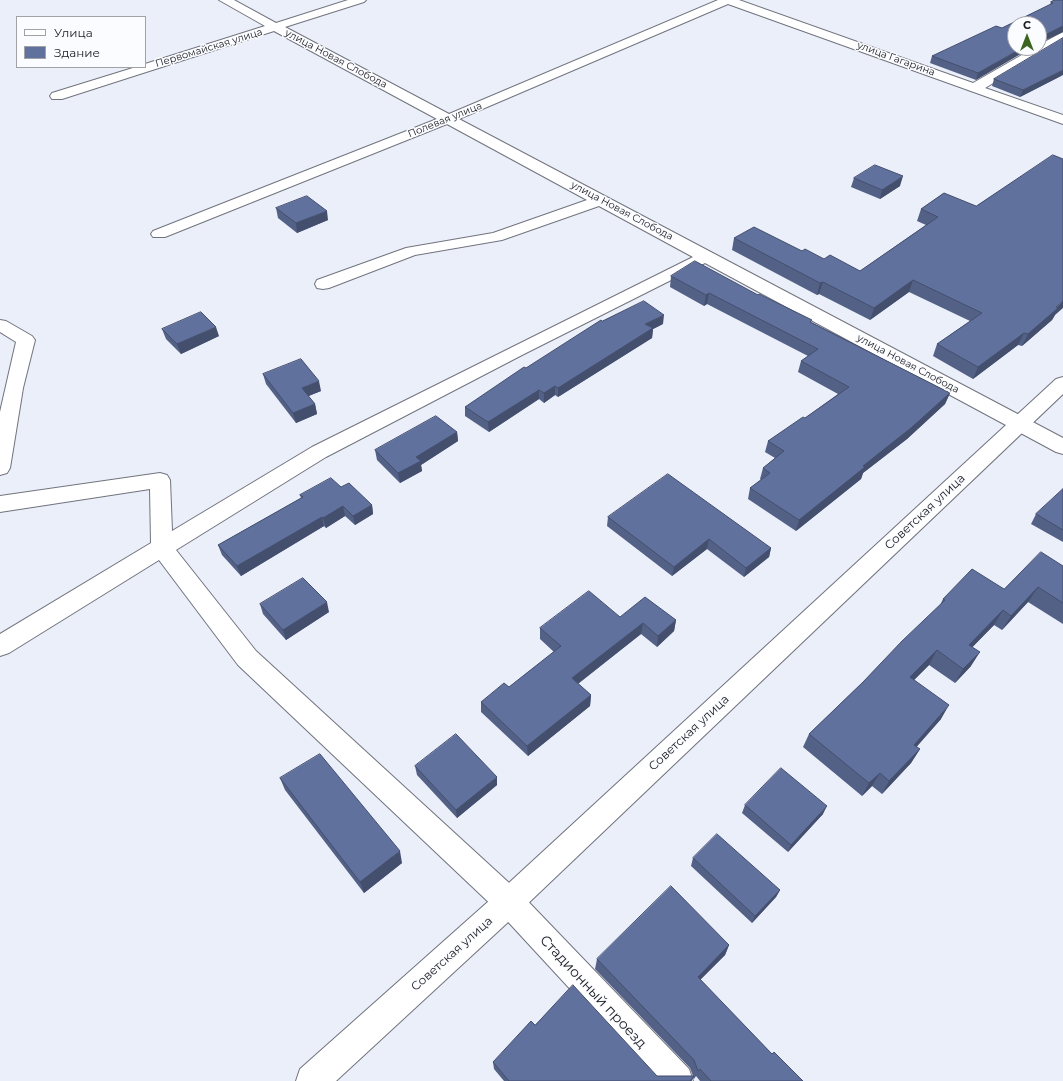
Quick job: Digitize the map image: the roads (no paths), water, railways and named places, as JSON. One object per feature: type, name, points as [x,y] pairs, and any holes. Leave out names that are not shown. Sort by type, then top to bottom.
[{"type":"street","name":"улица Новая Слобода","points":[[225,0],[1063,447]]},
{"type":"street","name":"Первомайская улица","points":[[146,68],[360,0]]},
{"type":"street","name":"улица Гагарина","points":[[728,0],[1063,120]]},
{"type":"street","name":"Полевая улица","points":[[159,234],[448,119],[728,0]]},
{"type":"street","points":[[975,88],[1063,36]]},
{"type":"street","name":"Первомайская улица","points":[[57,96],[146,68]]},
{"type":"street","points":[[323,284],[412,251],[496,237],[601,200]]},
{"type":"street","points":[[0,646],[319,452],[516,351],[707,256]]},
{"type":"street","points":[[0,326],[26,340],[14,388],[0,468]]},
{"type":"street","name":"Советская улица","points":[[312,1081],[509,902],[1063,383]]},
{"type":"street","points":[[0,504],[160,480],[162,548]]},
{"type":"street","name":"Стадионный проезд","points":[[162,548],[248,658],[509,902],[677,1081]]}]
